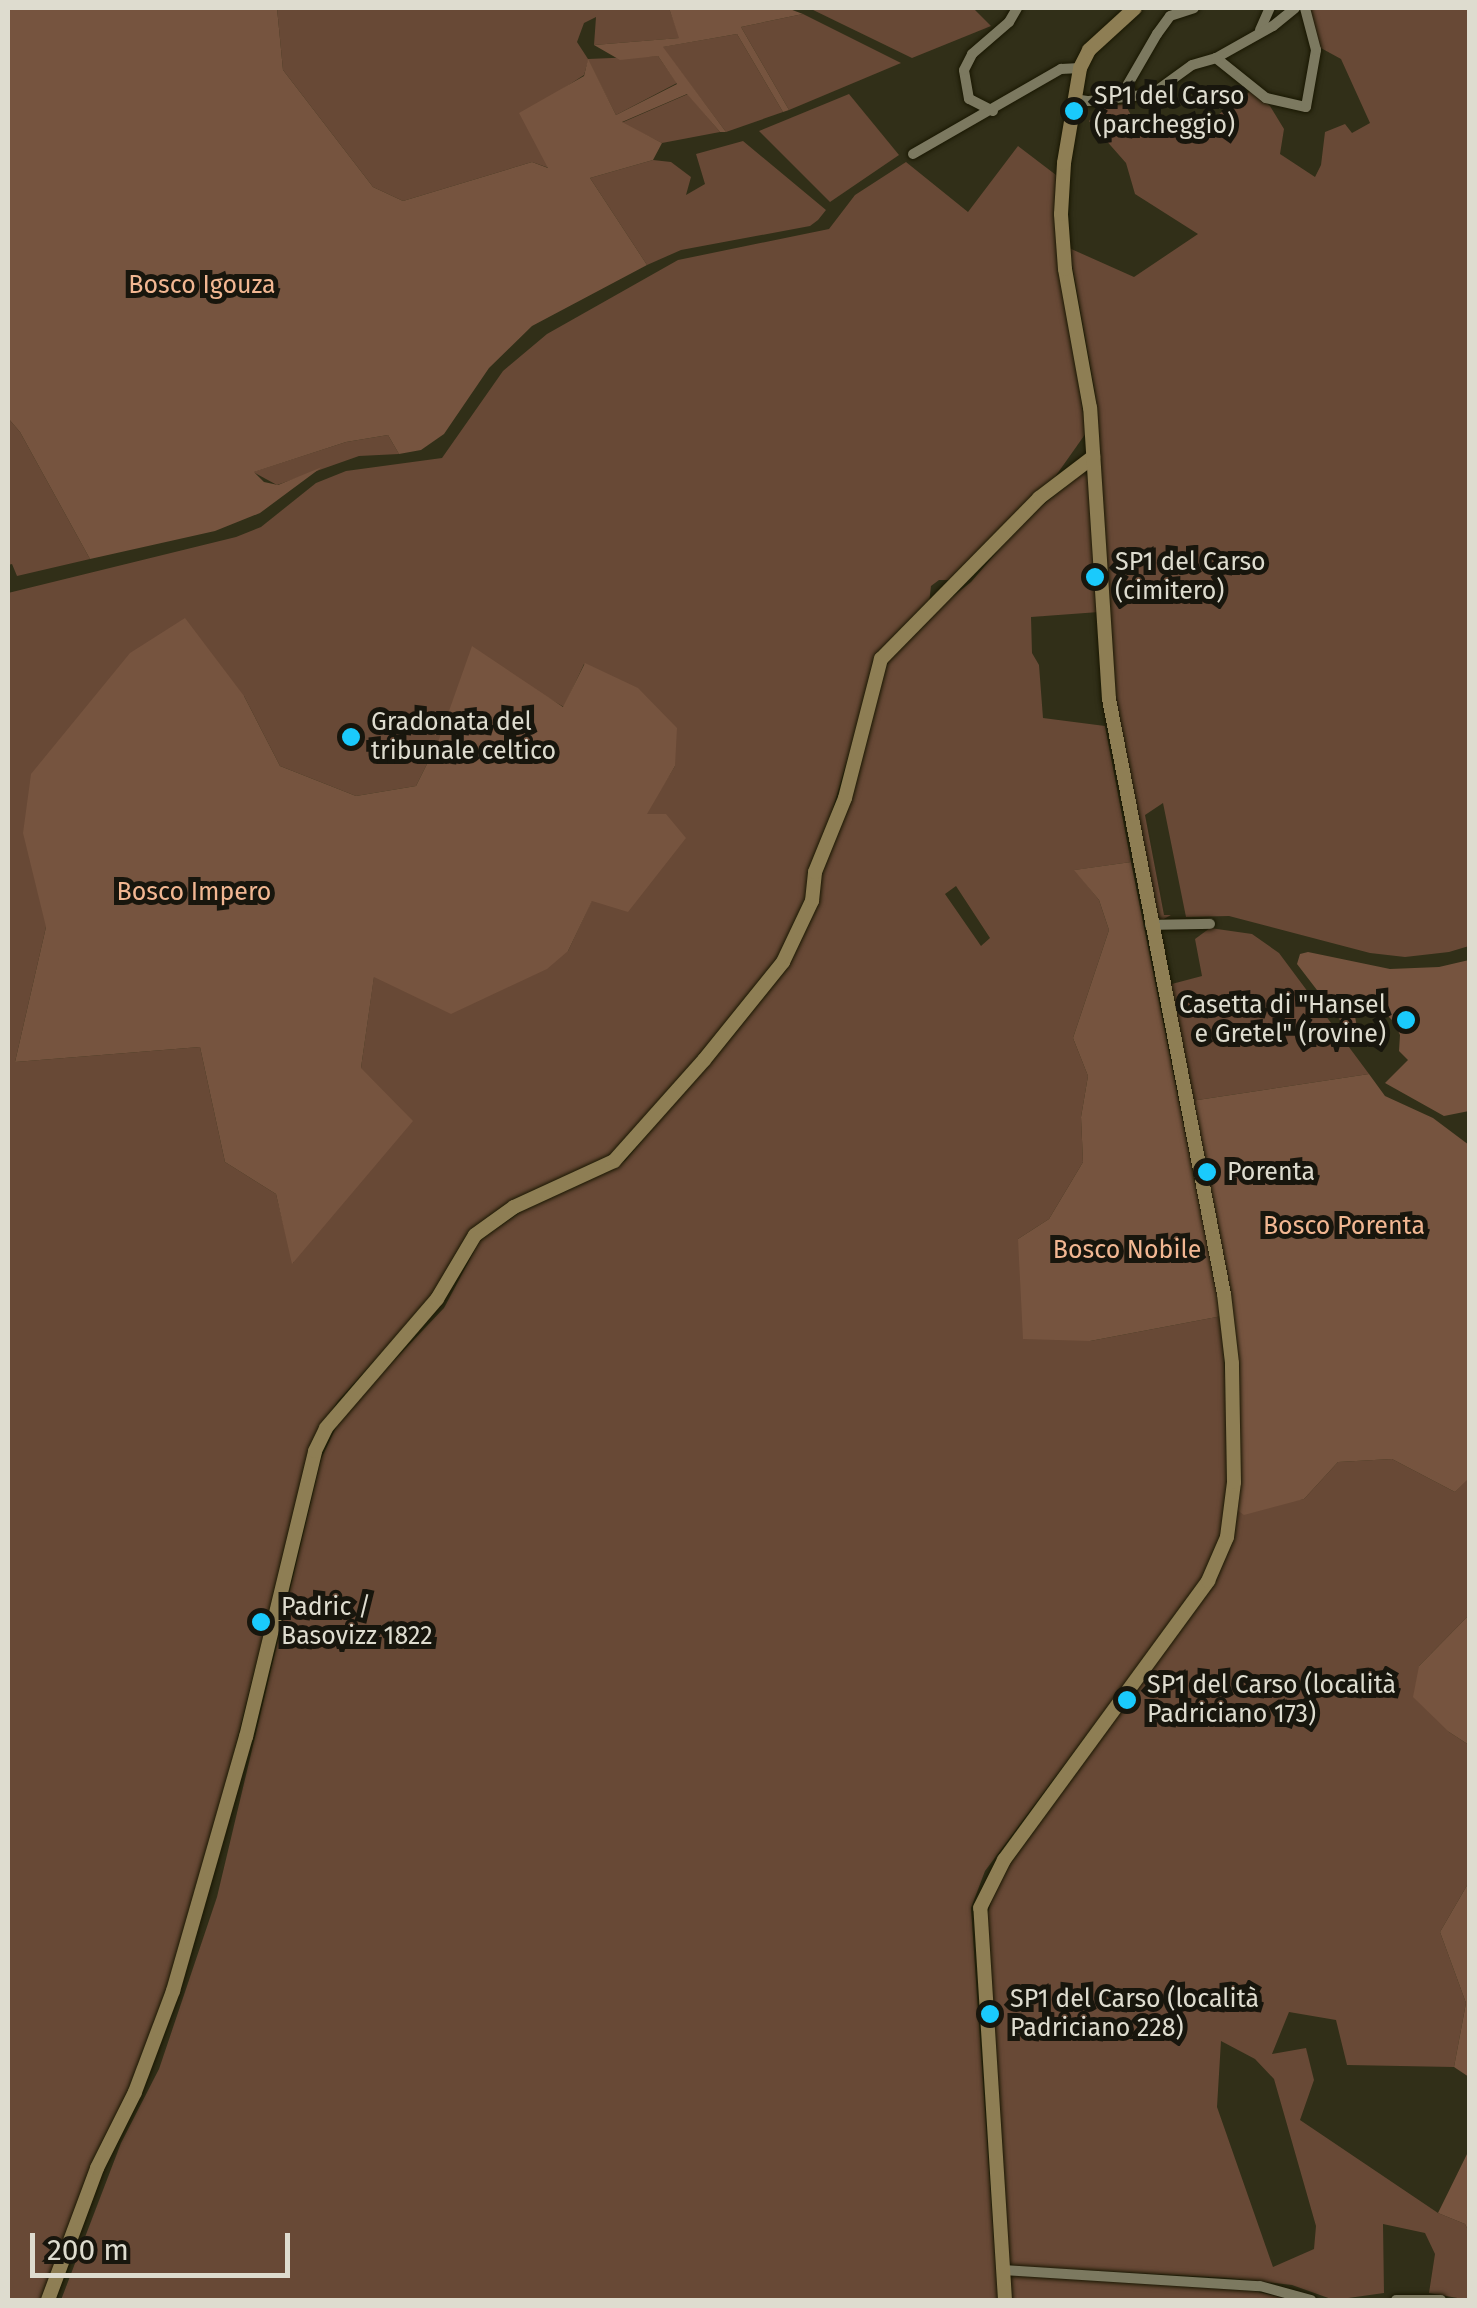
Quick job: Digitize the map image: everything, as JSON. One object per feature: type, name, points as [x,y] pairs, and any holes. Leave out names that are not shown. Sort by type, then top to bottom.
[{"type":"main road","points":[[1005,2300],[980,1908],[1004,1860],[1208,1581],[1232,1514],[1234,1410],[1226,1306],[1108,699],[1083,352],[1065,269],[1060,214],[1080,68],[1089,50],[1136,8]]},
{"type":"main road","points":[[48,2300],[97,2168],[134,2092],[173,1992],[246,1736],[315,1451],[326,1428],[437,1299],[475,1235],[514,1207],[615,1159],[704,1060],[783,962],[812,901],[815,872],[845,798],[882,659],[1039,498],[1093,456]]},
{"type":"street","points":[[993,112],[969,99],[964,70],[972,54],[1009,22],[1016,8]]},
{"type":"street","points":[[1130,95],[1128,84],[1156,34],[1170,16],[1194,8]]},
{"type":"street","points":[[1260,30],[1270,8]]},
{"type":"street","points":[[1074,99],[1089,102],[1162,90],[1192,65],[1216,58],[1295,8]]},
{"type":"street","points":[[1216,58],[1266,98],[1306,107],[1316,50],[1305,8]]},
{"type":"street","points":[[913,154],[993,112],[1061,69],[1080,68]]},
{"type":"street","points":[[1150,926],[1210,924]]},
{"type":"street","points":[[1003,2270],[1260,2286],[1311,2300]]},
{"type":"street","points":[[1396,2300],[1441,2300]]},
{"type":"shaded area","points":[[277,8],[669,8],[680,38],[594,45],[596,17],[584,23],[577,42],[588,59],[658,56],[677,83],[616,115],[588,61],[584,75],[558,92],[549,168],[532,162],[403,201],[373,187],[283,70]]},
{"type":"shaded area","points":[[809,8],[973,8],[991,26],[912,58]]},
{"type":"shaded area","points":[[1308,8],[1469,10],[1469,946],[1449,952],[1405,957],[1370,953],[1229,916],[1186,917],[1163,803],[1145,815],[1164,915],[1171,915],[1162,920],[1155,918],[1117,718],[1095,393],[1069,248],[1134,277],[1198,234],[1135,194],[1126,163],[1089,121],[1105,106],[1125,104],[1132,117],[1207,123],[1252,90],[1270,106],[1284,129],[1280,154],[1315,177],[1321,165],[1325,132],[1345,124],[1352,133],[1370,123],[1341,59],[1319,47]]},
{"type":"shaded area","points":[[803,14],[901,63],[789,110],[741,27]]},
{"type":"shaded area","points":[[737,34],[783,112],[726,132],[662,47]]},
{"type":"shaded area","points":[[688,94],[720,132],[662,143],[621,123]]},
{"type":"shaded area","points":[[849,94],[899,155],[830,202],[759,131]]},
{"type":"shaded area","points":[[743,141],[826,210],[818,220],[810,226],[681,250],[647,265],[590,178],[653,160],[671,162],[691,177],[686,195],[705,184],[696,154]]},
{"type":"shaded area","points":[[1018,146],[1056,175],[1057,239],[1086,433],[1050,484],[958,580],[939,580],[931,586],[929,604],[878,656],[802,913],[782,954],[710,1048],[610,1156],[508,1203],[470,1233],[433,1296],[338,1401],[319,1430],[308,1458],[197,1900],[149,2039],[43,2300],[8,2300],[8,593],[236,537],[261,527],[316,483],[346,471],[442,458],[503,371],[547,334],[678,260],[829,229],[855,195],[906,162],[968,212]],"holes":[[[584,664],[675,766],[592,900],[568,951],[374,976],[361,1068],[293,1263],[276,1194],[225,1162],[200,1047],[15,1062],[46,927],[244,696],[280,766],[356,796],[416,786],[438,742],[525,685],[564,707]]]},
{"type":"shaded area","points":[[8,418],[20,432],[90,559],[17,576],[12,564],[8,565]]},
{"type":"shaded area","points":[[388,435],[399,454],[359,456],[277,485],[253,472],[346,442]]},
{"type":"shaded area","points":[[1089,468],[1099,612],[1031,617],[1032,653],[1039,665],[1043,718],[1105,726],[1131,862],[1075,870],[1099,900],[1109,930],[1073,1038],[1088,1076],[1081,1117],[1083,1162],[1049,1219],[1018,1239],[1090,1341],[1222,1316],[1230,1479],[1223,1533],[1199,1585],[985,1871],[971,1908],[998,2300],[61,2300],[121,2143],[159,2069],[217,1897],[321,1459],[342,1415],[444,1308],[480,1240],[536,1201],[625,1161],[789,963],[819,900],[820,874],[883,667],[932,613],[971,582],[1026,518]],"holes":[[[956,886],[990,938],[981,946],[945,894]]]},
{"type":"shaded area","points":[[1210,928],[1252,934],[1279,953],[1369,1074],[1191,1101],[1168,985],[1202,976],[1195,939]]},
{"type":"shaded area","points":[[1392,1459],[1455,1492],[1469,1477],[1469,1615],[1419,1666],[1449,1732],[1469,1745],[1469,1882],[1440,1932],[1466,2003],[1454,2067],[1347,2065],[1336,2020],[1289,2012],[1272,2054],[1306,2048],[1314,2080],[1300,2120],[1438,2213],[1465,2224],[1469,2232],[1469,2300],[1429,2293],[1435,2254],[1425,2233],[1383,2224],[1384,2293],[1334,2300],[1292,2285],[1228,2278],[1009,2266],[988,1965],[987,1916],[997,1882],[1212,1585],[1228,1552],[1237,1510],[1304,1499],[1338,1462]],"holes":[[[1221,2041],[1255,2059],[1274,2079],[1316,2226],[1314,2249],[1273,2267],[1217,2107]]]},
{"type":"shaded area","points":[[1010,2274],[1254,2291],[1293,2300],[1011,2300]]},
{"type":"green space","name":"Bosco Igouza","points":[[8,8],[277,8],[283,70],[373,187],[403,201],[532,162],[548,168],[519,113],[584,76],[588,59],[616,115],[677,84],[658,56],[620,60],[594,45],[679,38],[669,8],[787,8],[803,14],[741,27],[789,110],[783,112],[737,34],[663,47],[726,132],[720,132],[687,94],[622,122],[662,143],[653,160],[590,178],[647,265],[532,326],[489,368],[444,434],[421,450],[399,454],[388,435],[346,442],[254,472],[264,482],[278,485],[322,467],[260,513],[215,531],[90,559],[20,432],[8,418]]},
{"type":"green space","name":"Bosco Impero","points":[[185,618],[244,696],[280,766],[356,796],[416,786],[438,742],[472,646],[563,707],[585,663],[638,688],[677,728],[675,766],[647,814],[666,814],[686,838],[628,912],[592,901],[568,951],[547,969],[451,1014],[374,977],[361,1068],[413,1121],[292,1264],[276,1194],[225,1162],[200,1047],[15,1062],[46,927],[23,833],[31,774],[130,653]]},
{"type":"green space","name":"Bosco Nobile","points":[[1131,862],[1222,1316],[1090,1341],[1023,1339],[1018,1239],[1049,1219],[1083,1162],[1081,1117],[1088,1076],[1073,1038],[1109,930],[1099,900],[1074,870]]},
{"type":"green space","points":[[1308,952],[1390,969],[1439,967],[1469,960],[1469,1111],[1444,1116],[1385,1083],[1408,1060],[1399,1051],[1400,1035],[1394,1022],[1382,1010],[1352,998],[1358,1034],[1353,1037],[1297,964],[1300,954]]},
{"type":"green space","name":"Bosco Porenta","points":[[1369,1074],[1385,1096],[1433,1118],[1469,1145],[1470,1477],[1455,1492],[1392,1459],[1338,1462],[1304,1499],[1244,1515],[1237,1510],[1222,1255],[1191,1101]]},
{"type":"green space","points":[[1469,1615],[1469,1745],[1449,1732],[1413,1697],[1419,1666]]},
{"type":"green space","points":[[1469,1882],[1469,2077],[1454,2067],[1466,2003],[1440,1932]]},
{"type":"green space","points":[[1469,2150],[1469,2232],[1465,2224],[1438,2213]]},
{"type":"place","name":"SP1 del Carso (parcheggio)","points":[[1074,111]]},
{"type":"place","name":"SP1 del Carso (cimitero)","points":[[1095,577]]},
{"type":"place","name":"Gradonata del tribunale celtico","points":[[351,737]]},
{"type":"place","name":"Casetta di \"Hansel e Gretel\" (rovine)","points":[[1406,1020]]},
{"type":"place","name":"Porenta","points":[[1207,1172]]},
{"type":"place","name":"Padric / Basovizz 1822","points":[[261,1622]]},
{"type":"place","name":"SP1 del Carso (località Padriciano 173)","points":[[1127,1700]]},
{"type":"place","name":"SP1 del Carso (località Padriciano 228)","points":[[990,2014]]}]
